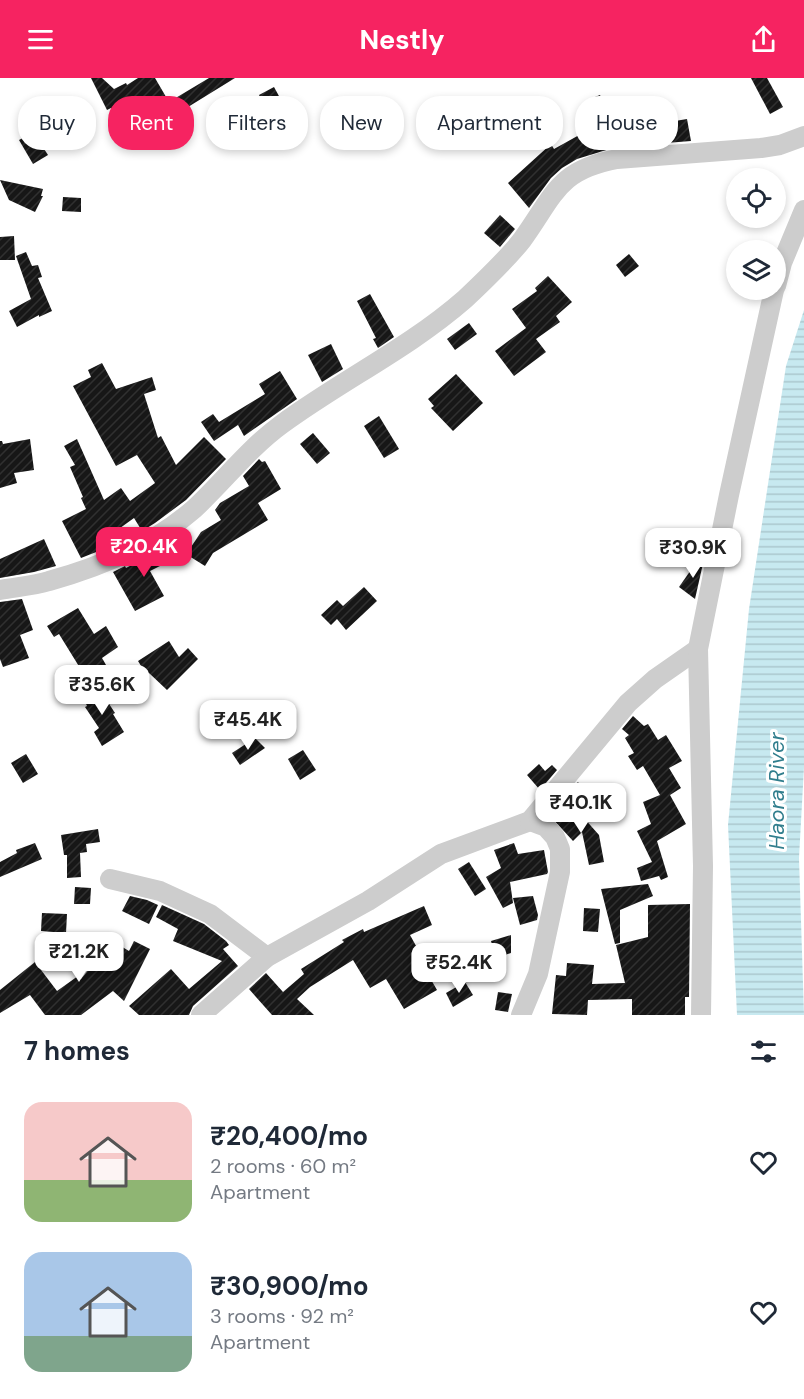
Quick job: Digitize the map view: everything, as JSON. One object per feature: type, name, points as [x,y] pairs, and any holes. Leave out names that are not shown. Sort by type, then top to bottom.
[{"type":"street","points":[[0,590],[47,582],[77,572],[108,560],[174,524],[209,494],[246,454],[281,424],[429,327],[466,298],[520,242],[554,191],[581,170],[599,162],[618,159],[761,148],[780,145],[804,136]]},
{"type":"street","points":[[786,253],[804,210]]},
{"type":"street","points":[[701,1015],[703,867],[698,648],[731,484],[772,300]]},
{"type":"street","points":[[201,1015],[267,957],[368,901],[441,854],[530,821],[628,703],[655,679],[698,648]]},
{"type":"street","points":[[521,1015],[538,974],[560,872],[560,849],[555,837],[546,827],[530,821]]},
{"type":"street","points":[[110,879],[160,891],[210,914],[267,957]]},
{"type":"water","name":"Haora River","points":[[804,310],[804,767],[799,858],[804,1015],[737,1015],[728,825],[749,609],[786,366]]},
{"type":"building","points":[[91,78],[102,78],[114,89],[138,78],[155,78],[166,96],[108,96],[107,110]]},
{"type":"building","points":[[209,78],[235,78],[194,103],[194,96],[179,96]]},
{"type":"building","points":[[751,78],[767,78],[783,107],[770,114]]},
{"type":"building","points":[[274,87],[279,96],[260,96]]},
{"type":"building","points":[[687,119],[691,141],[678,142],[678,120]]},
{"type":"building","points":[[575,137],[575,150],[606,150],[577,159],[562,168],[551,178],[529,208],[508,183],[544,150],[563,150],[563,144]]},
{"type":"building","points":[[25,150],[45,150],[48,155],[33,164]]},
{"type":"building","points":[[0,180],[43,189],[41,196],[43,196],[35,212],[9,200]]},
{"type":"building","points":[[63,197],[81,198],[81,212],[62,211]]},
{"type":"building","points":[[500,215],[515,229],[500,247],[484,233]]},
{"type":"building","points":[[14,236],[15,260],[0,260],[0,237]]},
{"type":"building","points":[[26,252],[32,266],[38,265],[42,277],[38,278],[52,311],[17,327],[9,311],[31,299],[16,256]]},
{"type":"building","points":[[629,254],[639,266],[625,277],[616,265]]},
{"type":"building","points":[[548,276],[572,302],[556,316],[560,322],[536,339],[546,352],[514,376],[495,351],[526,328],[512,309],[537,291],[535,288]]},
{"type":"building","points":[[370,294],[394,337],[378,348],[373,339],[376,338],[357,301]]},
{"type":"building","points":[[469,323],[477,334],[455,350],[447,339]]},
{"type":"building","points":[[331,344],[343,369],[322,382],[308,355]]},
{"type":"building","points":[[102,363],[116,389],[152,377],[156,390],[144,394],[158,438],[161,436],[176,465],[204,437],[226,459],[186,500],[155,523],[142,531],[134,518],[109,536],[114,545],[81,558],[62,521],[86,509],[70,467],[75,465],[64,446],[77,439],[104,500],[121,488],[130,501],[155,483],[137,455],[116,466],[73,386],[91,377],[88,370]]},
{"type":"building","points":[[280,371],[297,399],[244,436],[238,425],[214,441],[201,422],[213,414],[219,422],[265,394],[259,384]]},
{"type":"building","points":[[456,374],[483,403],[453,431],[431,408],[434,406],[428,399]]},
{"type":"building","points":[[379,416],[399,449],[384,458],[364,426]]},
{"type":"building","points":[[313,433],[330,453],[317,464],[300,444]]},
{"type":"building","points":[[30,439],[34,470],[14,473],[17,483],[0,488],[0,441],[3,444]]},
{"type":"building","points":[[259,459],[262,462],[265,461],[281,489],[258,503],[268,520],[213,553],[205,566],[189,556],[189,550],[201,532],[221,520],[215,510],[220,503],[249,486],[243,476]]},
{"type":"building","points":[[44,539],[56,566],[0,578],[0,559]]},
{"type":"building","points":[[168,543],[176,558],[150,571],[164,596],[135,611],[113,572],[125,566],[126,568]]},
{"type":"building","points":[[700,557],[704,559],[695,599],[679,587]]},
{"type":"building","points":[[364,587],[377,601],[346,630],[337,619],[331,625],[321,615],[337,600],[343,606]]},
{"type":"building","points":[[22,599],[33,630],[20,635],[29,658],[3,667],[0,659],[0,602]]},
{"type":"building","points":[[78,608],[94,634],[106,626],[118,647],[102,658],[109,670],[86,685],[77,670],[80,668],[59,634],[54,637],[47,626]]},
{"type":"building","points":[[169,641],[179,657],[188,648],[198,659],[167,690],[149,673],[146,674],[138,661]]},
{"type":"building","points":[[98,687],[124,732],[102,746],[94,732],[99,728],[85,707],[87,706],[82,695]]},
{"type":"building","points":[[241,705],[265,729],[253,739],[229,716]]},
{"type":"building","points":[[633,716],[644,726],[648,724],[658,740],[666,735],[682,761],[669,768],[681,788],[670,795],[686,824],[657,841],[668,877],[661,880],[659,876],[641,881],[637,868],[652,862],[637,831],[651,824],[643,802],[660,795],[643,766],[637,770],[628,756],[634,753],[625,738],[629,735],[622,729]]},
{"type":"building","points":[[255,738],[265,748],[240,765],[232,753]]},
{"type":"building","points":[[303,750],[316,770],[300,780],[288,759]]},
{"type":"building","points":[[26,754],[38,774],[23,783],[11,763]]},
{"type":"building","points":[[539,764],[545,771],[552,765],[557,770],[540,790],[527,775]]},
{"type":"building","points":[[578,782],[586,797],[571,805],[566,796]]},
{"type":"building","points":[[575,808],[599,835],[604,862],[589,865],[582,832],[573,841],[551,817]]},
{"type":"building","points":[[98,829],[100,842],[86,844],[87,852],[80,853],[81,877],[67,878],[67,855],[64,855],[61,835]]},
{"type":"building","points":[[35,843],[42,859],[0,877],[0,862],[17,853],[16,850]]},
{"type":"building","points":[[514,843],[518,854],[544,850],[548,872],[510,882],[513,903],[503,908],[486,877],[501,868],[494,850]]},
{"type":"building","points":[[469,862],[486,889],[475,896],[458,869]]},
{"type":"building","points":[[648,884],[653,896],[620,910],[620,943],[615,944],[601,889]]},
{"type":"building","points":[[75,887],[91,888],[90,904],[74,904]]},
{"type":"building","points":[[130,896],[158,905],[149,924],[122,911]]},
{"type":"building","points":[[533,896],[538,915],[537,920],[520,925],[513,898]]},
{"type":"building","points":[[690,904],[689,997],[685,997],[685,1015],[632,1015],[632,999],[588,1000],[587,1015],[552,1014],[556,975],[566,976],[567,963],[594,965],[592,984],[625,983],[616,945],[648,937],[648,905]]},
{"type":"building","points":[[162,905],[204,924],[226,941],[229,945],[223,949],[238,966],[193,1006],[189,1015],[139,1015],[129,1006],[171,969],[189,989],[222,961],[173,941],[178,929],[156,917]]},
{"type":"building","points":[[424,906],[432,925],[410,935],[420,953],[414,956],[418,965],[422,964],[437,990],[404,1009],[386,979],[370,988],[353,960],[310,987],[297,999],[314,1015],[272,1015],[249,989],[266,973],[283,992],[304,974],[301,969],[344,942],[342,940],[363,929],[364,932]]},
{"type":"building","points":[[584,908],[600,909],[598,932],[583,931]]},
{"type":"building","points":[[42,913],[67,914],[66,933],[41,931]]},
{"type":"building","points":[[511,935],[511,953],[496,958],[491,941]]},
{"type":"building","points":[[134,941],[150,949],[124,1001],[113,991],[81,1015],[45,1015],[30,995],[0,1013],[0,990],[35,962],[57,991],[78,976],[81,979],[104,951],[107,953],[114,942],[129,951]]},
{"type":"building","points":[[465,982],[473,995],[453,1007],[446,993]]},
{"type":"building","points":[[498,992],[512,994],[508,1012],[495,1010]]}]
